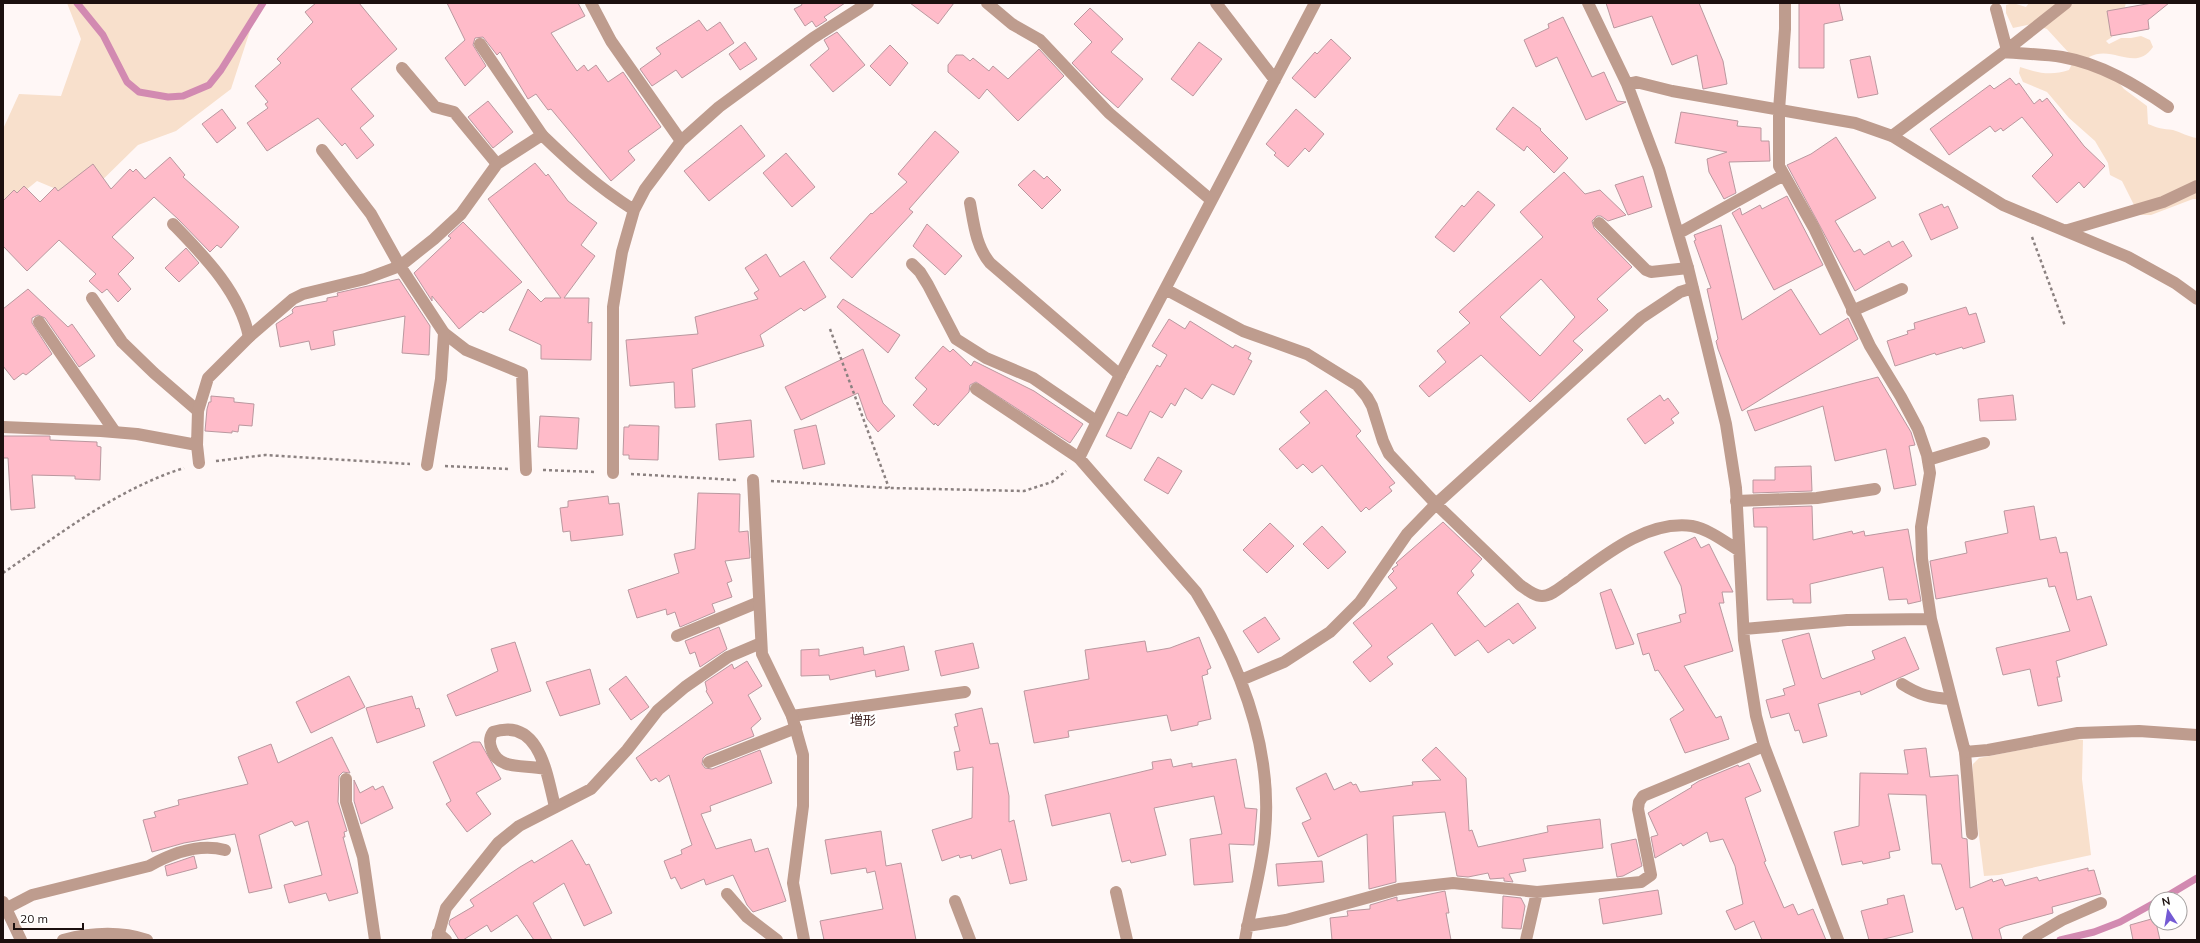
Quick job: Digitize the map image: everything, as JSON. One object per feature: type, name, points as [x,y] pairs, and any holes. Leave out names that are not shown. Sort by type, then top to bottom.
[{"type":"street","points":[[591,3],[610,41],[681,141]]},
{"type":"street","points":[[613,473],[613,307],[622,252],[634,210],[646,189],[681,141],[731,98],[813,38],[868,3]]},
{"type":"street","points":[[987,3],[1012,24],[1040,40],[1110,113],[1211,200]]},
{"type":"street","points":[[1216,3],[1275,80]]},
{"type":"street","points":[[1079,458],[1096,421],[1315,3]]},
{"type":"street","points":[[1588,3],[1627,84],[1659,169],[1679,232],[1726,424],[1736,501],[1738,550],[1749,682],[1764,746],[1838,940]]},
{"type":"street","points":[[1786,3],[1786,30],[1779,110],[1779,166],[1814,228],[1852,311],[1870,346],[1901,397],[1918,429],[1928,460],[1929,485],[1921,526],[1920,540],[1931,619],[1965,752],[1972,834]]},
{"type":"street","points":[[1892,136],[2006,51],[2066,3]]},
{"type":"street","points":[[1996,9],[2006,51]]},
{"type":"street","points":[[480,44],[542,135],[605,192],[634,210]]},
{"type":"street","points":[[2006,51],[2063,57],[2088,64],[2136,85],[2168,107]]},
{"type":"street","points":[[402,68],[435,107],[454,112],[497,164]]},
{"type":"street","points":[[1627,84],[1636,82],[1672,91],[1855,123],[1892,136],[1982,192],[2027,216],[2068,230],[2128,257],[2175,284],[2197,299]]},
{"type":"street","points":[[199,464],[197,446],[198,411],[208,378],[249,337],[293,299],[303,294],[365,279],[400,266],[434,239],[461,214],[497,164],[542,135]]},
{"type":"street","points":[[322,150],[371,214],[400,266],[444,333],[466,350],[522,373],[526,470]]},
{"type":"street","points":[[1679,232],[1784,175]]},
{"type":"street","points":[[2068,230],[2163,202],[2197,186]]},
{"type":"street","points":[[970,203],[977,239],[983,255],[990,264],[1120,375]]},
{"type":"street","points":[[1599,223],[1646,270],[1650,272],[1688,268]]},
{"type":"street","points":[[172,224],[196,247],[233,296],[246,322],[249,337]]},
{"type":"street","points":[[912,264],[920,272],[928,285],[956,339],[986,358],[1019,370],[1039,381],[1096,421]]},
{"type":"street","points":[[1241,680],[1284,662],[1330,632],[1360,602],[1407,534],[1436,504],[1641,318],[1680,292],[1693,288]]},
{"type":"street","points":[[1165,289],[1244,331],[1307,354],[1356,384],[1368,397],[1383,442],[1389,454],[1436,504],[1520,585],[1541,596],[1554,592],[1619,545],[1653,531],[1680,525],[1693,526],[1720,538],[1738,550]]},
{"type":"street","points":[[1852,311],[1902,289]]},
{"type":"street","points":[[92,298],[122,342],[154,374],[198,411]]},
{"type":"street","points":[[39,322],[115,432]]},
{"type":"street","points":[[427,465],[441,379],[444,333]]},
{"type":"street","points":[[976,390],[1079,458],[1196,592],[1211,616],[1241,680],[1261,749],[1265,780],[1265,833],[1245,940]]},
{"type":"street","points":[[3,427],[115,432],[197,446]]},
{"type":"street","points":[[1928,460],[1984,442]]},
{"type":"street","points":[[753,480],[760,643],[762,654],[792,716],[803,755],[804,776],[794,884],[804,940]]},
{"type":"street","points":[[1736,501],[1817,498],[1875,489]]},
{"type":"street","points":[[677,636],[759,602]]},
{"type":"street","points":[[1744,629],[1847,620],[1931,619]]},
{"type":"street","points":[[440,938],[446,908],[498,843],[519,826],[591,789],[604,777],[658,710],[685,687],[728,657],[760,643]]},
{"type":"street","points":[[1902,684],[1917,694],[1932,698],[1951,699]]},
{"type":"street","points":[[792,716],[966,692]]},
{"type":"street","points":[[545,769],[503,764],[494,756],[490,747],[489,738],[493,732],[503,728],[513,729],[533,741],[539,750],[545,769],[555,807]]},
{"type":"street","points":[[709,762],[796,728]]},
{"type":"street","points":[[1965,752],[1988,750],[2078,732],[2139,731],[2197,735]]},
{"type":"street","points":[[1247,926],[1286,920],[1399,890],[1445,884],[1460,883],[1537,892],[1630,884],[1646,880],[1651,875],[1638,809],[1639,802],[1643,796],[1764,746]]},
{"type":"street","points":[[346,779],[346,802],[363,857],[376,940]]},
{"type":"street","points":[[21,940],[5,905],[32,895],[149,866],[188,849],[215,847],[225,850]]},
{"type":"street","points":[[1116,892],[1127,940]]},
{"type":"street","points":[[1526,940],[1537,892]]},
{"type":"street","points":[[727,894],[747,917],[777,940]]},
{"type":"street","points":[[956,901],[970,940]]},
{"type":"street","points":[[2028,940],[2062,920],[2101,903]]},
{"type":"street","points":[[63,940],[101,934],[138,937],[147,940]]},
{"type":"path","points":[[2027,216],[2032,236],[2065,326]]},
{"type":"path","points":[[830,329],[889,488]]},
{"type":"shaded area","points":[[67,3],[259,3],[231,89],[176,131],[138,145],[82,200],[37,181],[3,209],[3,129],[19,94],[61,96],[81,39]]},
{"type":"shaded area","points":[[2013,3],[2026,7],[2029,3],[2126,3],[2124,10],[2111,30],[2112,37],[2106,41],[2109,44],[2121,38],[2141,36],[2150,40],[2153,47],[2139,58],[2107,54],[2098,54],[2089,57],[2099,69],[2115,78],[2124,89],[2147,106],[2148,124],[2197,138],[2197,199],[2193,199],[2151,215],[2139,215],[2122,181],[2110,175],[2108,163],[2095,141],[2069,118],[2047,92],[2023,82],[2019,73],[2020,67],[2039,72],[2056,73],[2069,70],[2073,62],[2069,53],[2047,29],[2032,24],[2013,28],[2006,13],[2006,5]]},
{"type":"shaded area","points":[[2077,739],[2083,740],[2082,779],[2091,855],[1999,875],[1984,876],[1972,780],[1973,764],[1979,758]]},
{"type":"building","points":[[316,3],[359,3],[397,49],[351,89],[374,116],[360,128],[374,145],[357,159],[345,143],[342,146],[318,118],[267,151],[247,123],[268,108],[265,104],[268,102],[255,86],[281,63],[277,59],[313,22],[305,12]]},
{"type":"building","points":[[447,3],[578,3],[585,16],[551,33],[577,71],[584,65],[588,71],[596,65],[608,82],[623,72],[661,127],[628,151],[635,160],[611,181],[551,109],[548,110],[536,94],[528,99],[500,52],[497,55],[483,37],[475,38],[473,45],[486,66],[465,86],[445,58],[465,40]]},
{"type":"building","points":[[801,3],[845,3],[824,17],[827,20],[816,27],[812,21],[805,26],[794,9],[802,5]]},
{"type":"building","points":[[910,3],[954,3],[938,24]]},
{"type":"building","points":[[1606,3],[1699,3],[1723,61],[1727,84],[1703,89],[1697,55],[1672,65],[1652,16],[1614,28]]},
{"type":"building","points":[[1799,3],[1839,3],[1843,20],[1824,24],[1824,68],[1799,68]]},
{"type":"building","points":[[2152,3],[2169,3],[2148,20],[2149,29],[2111,36],[2107,11]]},
{"type":"building","points":[[1090,8],[1123,39],[1111,52],[1143,79],[1118,108],[1072,63],[1092,42],[1074,24]]},
{"type":"building","points":[[1563,17],[1592,77],[1604,72],[1617,101],[1626,102],[1586,120],[1557,57],[1536,67],[1524,40],[1549,28],[1548,24]]},
{"type":"building","points":[[699,20],[707,31],[720,22],[734,43],[682,78],[676,70],[652,86],[640,69],[661,54],[656,48]]},
{"type":"building","points":[[837,32],[865,65],[833,92],[810,65],[829,49],[824,40]]},
{"type":"building","points":[[1331,39],[1351,58],[1315,98],[1292,78],[1315,52],[1317,54]]},
{"type":"building","points":[[745,42],[757,59],[740,70],[729,54]]},
{"type":"building","points":[[1199,42],[1222,59],[1193,96],[1171,79]]},
{"type":"building","points":[[890,45],[908,63],[890,86],[870,66]]},
{"type":"building","points":[[1039,49],[1064,76],[1018,121],[987,89],[979,99],[948,72],[948,65],[956,55],[963,55],[970,61],[973,58],[989,71],[993,66],[1008,79]]},
{"type":"building","points":[[1870,56],[1878,94],[1858,98],[1850,60]]},
{"type":"building","points":[[2010,78],[2016,85],[2019,83],[2034,104],[2040,99],[2042,102],[2047,98],[2084,146],[2105,166],[2084,188],[2079,182],[2057,203],[2032,176],[2053,155],[2022,117],[2003,131],[2001,128],[1995,132],[1990,126],[1949,155],[1930,129],[1990,85],[1994,89]]},
{"type":"building","points":[[488,101],[513,132],[493,148],[468,117]]},
{"type":"building","points":[[1513,107],[1541,129],[1540,130],[1568,158],[1554,173],[1527,146],[1524,151],[1496,129]]},
{"type":"building","points":[[222,109],[236,128],[217,143],[202,124]]},
{"type":"building","points":[[1296,109],[1324,134],[1309,152],[1305,148],[1288,167],[1274,155],[1276,153],[1266,144]]},
{"type":"building","points":[[1681,112],[1738,121],[1737,126],[1761,128],[1761,141],[1769,141],[1770,161],[1729,162],[1736,193],[1724,199],[1709,172],[1707,159],[1727,152],[1675,143]]},
{"type":"building","points":[[741,125],[765,156],[709,201],[684,171]]},
{"type":"building","points":[[935,131],[959,152],[909,209],[913,212],[852,278],[830,258],[871,213],[872,214],[907,182],[898,174]]},
{"type":"building","points":[[1836,137],[1876,198],[1835,221],[1854,252],[1860,249],[1864,255],[1889,241],[1892,247],[1903,241],[1912,256],[1855,291],[1787,165],[1811,154]]},
{"type":"building","points":[[786,153],[815,187],[792,207],[763,173]]},
{"type":"building","points":[[170,157],[185,175],[183,177],[239,227],[221,248],[217,245],[210,252],[154,197],[112,237],[134,258],[118,274],[131,289],[118,302],[107,289],[102,293],[89,281],[96,274],[59,240],[27,271],[3,246],[3,201],[14,190],[17,193],[24,186],[40,202],[55,187],[58,191],[93,164],[111,189],[130,169],[133,172],[136,169],[145,179]]},
{"type":"building","points":[[535,163],[546,176],[548,174],[568,201],[597,223],[581,245],[595,256],[564,298],[589,298],[588,323],[592,322],[591,360],[541,359],[541,345],[509,330],[528,289],[541,302],[545,298],[561,298],[488,199]]},
{"type":"building","points":[[1034,170],[1044,179],[1047,176],[1061,190],[1042,209],[1018,185]]},
{"type":"building","points":[[1564,172],[1585,194],[1600,190],[1626,215],[1608,221],[1601,216],[1597,216],[1592,221],[1594,228],[1632,267],[1597,299],[1608,310],[1573,341],[1583,350],[1530,402],[1481,355],[1429,397],[1419,386],[1446,362],[1437,351],[1470,323],[1459,312],[1543,237],[1520,212]],"holes":[[[1541,279],[1575,317],[1540,356],[1500,317]]]},
{"type":"building","points":[[1643,176],[1652,207],[1628,215],[1615,185]]},
{"type":"building","points":[[1478,191],[1495,205],[1454,252],[1435,237],[1462,205],[1464,207]]},
{"type":"building","points":[[1787,196],[1823,265],[1774,290],[1732,213],[1740,208],[1742,215],[1760,205],[1762,209]]},
{"type":"building","points":[[1942,204],[1944,208],[1948,206],[1958,228],[1931,240],[1919,214]]},
{"type":"building","points":[[463,222],[522,282],[483,313],[481,311],[459,329],[432,296],[432,301],[414,273],[451,238],[448,236]]},
{"type":"building","points":[[927,224],[962,256],[945,275],[913,246]]},
{"type":"building","points":[[1721,225],[1742,320],[1791,289],[1820,335],[1848,318],[1858,339],[1742,411],[1718,349],[1716,341],[1718,339],[1707,289],[1711,288],[1694,241],[1696,240],[1694,235]]},
{"type":"building","points":[[186,248],[199,263],[179,282],[165,268]]},
{"type":"building","points":[[766,254],[780,277],[804,261],[826,297],[804,311],[801,308],[760,335],[764,346],[692,369],[695,407],[675,408],[674,382],[630,386],[626,340],[698,334],[695,317],[758,299],[754,293],[759,290],[745,268]]},
{"type":"building","points":[[399,279],[430,326],[429,355],[402,353],[405,316],[333,331],[335,345],[311,350],[309,341],[280,347],[276,324],[293,313],[292,310],[295,307],[327,301],[327,298],[338,296],[337,293]]},
{"type":"building","points":[[28,289],[68,327],[72,324],[95,356],[79,367],[45,318],[38,315],[32,318],[32,323],[52,354],[26,375],[23,373],[14,380],[3,366],[3,309]]},
{"type":"building","points":[[843,299],[900,335],[888,353],[837,307]]},
{"type":"building","points":[[1966,307],[1969,315],[1976,313],[1985,342],[1936,355],[1935,353],[1895,366],[1887,341],[1908,334],[1907,331],[1915,329],[1914,323]]},
{"type":"building","points":[[1169,319],[1185,329],[1190,321],[1233,348],[1235,345],[1251,353],[1248,359],[1252,361],[1234,395],[1212,384],[1202,399],[1185,388],[1175,406],[1171,403],[1162,418],[1150,411],[1131,449],[1106,436],[1118,412],[1127,416],[1157,365],[1160,367],[1167,355],[1152,346]]},
{"type":"building","points":[[943,346],[950,352],[953,349],[971,366],[974,361],[1034,391],[1083,424],[1070,443],[976,382],[970,385],[969,392],[938,426],[935,423],[934,425],[913,405],[927,389],[915,378]]},
{"type":"building","points":[[863,349],[883,403],[895,416],[878,432],[867,419],[858,393],[801,420],[785,387]]},
{"type":"building","points":[[1878,377],[1911,432],[1915,445],[1909,446],[1916,485],[1894,489],[1886,449],[1835,461],[1823,406],[1755,431],[1747,411]]},
{"type":"building","points":[[1326,390],[1361,431],[1356,436],[1395,483],[1389,487],[1392,491],[1369,510],[1366,507],[1361,512],[1322,465],[1312,473],[1303,464],[1297,469],[1279,449],[1310,423],[1300,412]]},
{"type":"building","points":[[1660,395],[1664,401],[1668,398],[1679,413],[1671,419],[1674,423],[1645,444],[1627,419]]},
{"type":"building","points":[[2013,395],[2016,420],[1980,421],[1978,399]]},
{"type":"building","points":[[211,396],[234,398],[234,402],[254,404],[252,426],[239,425],[238,432],[232,431],[232,433],[205,431],[207,409],[209,402],[211,402]]},
{"type":"building","points":[[540,416],[579,418],[577,449],[538,447]]},
{"type":"building","points":[[751,420],[754,457],[719,460],[716,424]]},
{"type":"building","points":[[629,425],[659,426],[658,460],[629,459],[629,455],[623,455],[624,427],[629,427]]},
{"type":"building","points":[[816,425],[825,464],[803,469],[794,430]]},
{"type":"building","points":[[3,436],[50,436],[50,440],[97,442],[97,446],[101,447],[100,480],[75,479],[75,476],[32,475],[35,508],[11,510],[8,458],[3,458]]},
{"type":"building","points":[[1158,457],[1182,471],[1168,494],[1144,480]]},
{"type":"building","points":[[1811,466],[1812,491],[1753,493],[1753,480],[1775,480],[1775,467]]},
{"type":"building","points":[[698,493],[740,494],[739,532],[748,531],[750,558],[725,561],[732,581],[727,583],[732,597],[712,604],[715,612],[680,627],[675,612],[667,615],[666,609],[637,618],[628,590],[679,573],[674,554],[695,549]]},
{"type":"building","points":[[608,496],[609,504],[619,503],[623,535],[571,541],[570,531],[563,532],[560,508],[568,507],[568,501]]},
{"type":"building","points":[[1812,506],[1813,540],[1852,531],[1853,534],[1864,531],[1865,536],[1908,529],[1921,601],[1908,604],[1907,599],[1889,600],[1883,567],[1810,584],[1811,603],[1793,603],[1793,599],[1767,600],[1767,527],[1754,527],[1753,508]]},
{"type":"building","points":[[2034,506],[2040,540],[2056,537],[2060,553],[2067,552],[2077,600],[2091,596],[2107,645],[2056,661],[2060,677],[2057,677],[2062,701],[2038,706],[2030,669],[2003,675],[1996,648],[2070,631],[2055,586],[2049,587],[2047,578],[1936,599],[1930,561],[1967,553],[1965,542],[2008,533],[2004,511]]},
{"type":"building","points":[[1443,522],[1482,559],[1471,571],[1474,575],[1457,593],[1485,627],[1518,603],[1536,628],[1513,644],[1509,639],[1488,653],[1478,640],[1455,656],[1432,623],[1387,657],[1393,664],[1370,682],[1353,662],[1372,646],[1353,623],[1397,588],[1388,577],[1394,571],[1392,569],[1398,565],[1396,563]]},
{"type":"building","points":[[1270,523],[1294,546],[1267,573],[1243,550]]},
{"type":"building","points":[[1322,526],[1346,552],[1328,569],[1303,544]]},
{"type":"building","points":[[1695,537],[1701,548],[1709,544],[1733,592],[1722,592],[1724,603],[1719,603],[1733,651],[1684,666],[1716,718],[1721,716],[1729,739],[1685,753],[1670,719],[1684,710],[1658,670],[1655,671],[1649,653],[1643,655],[1637,634],[1681,622],[1679,615],[1686,613],[1681,586],[1664,552]]},
{"type":"building","points":[[1611,589],[1634,644],[1616,649],[1600,593]]},
{"type":"building","points":[[1265,617],[1280,639],[1258,653],[1243,631]]},
{"type":"building","points":[[719,627],[727,649],[700,667],[695,652],[690,654],[685,641]]},
{"type":"building","points":[[1809,633],[1821,677],[1823,679],[1875,659],[1872,651],[1905,637],[1919,669],[1861,695],[1860,691],[1818,704],[1827,736],[1803,743],[1799,730],[1795,731],[1789,713],[1771,718],[1766,700],[1785,695],[1783,689],[1795,685],[1782,640]]},
{"type":"building","points":[[1199,637],[1211,668],[1207,670],[1208,674],[1202,676],[1211,719],[1198,722],[1198,725],[1171,731],[1167,715],[1068,731],[1069,737],[1034,743],[1024,691],[1089,679],[1085,650],[1145,641],[1147,652],[1170,648]]},
{"type":"building","points":[[515,642],[531,691],[456,716],[447,695],[498,671],[491,649]]},
{"type":"building","points":[[973,643],[979,668],[941,676],[935,651]]},
{"type":"building","points":[[904,646],[909,670],[876,677],[875,670],[830,680],[829,675],[801,676],[801,650],[819,649],[819,656],[863,647],[864,655]]},
{"type":"building","points":[[747,661],[762,686],[748,695],[761,719],[751,728],[754,736],[706,755],[703,758],[702,764],[705,768],[712,769],[760,750],[772,783],[710,806],[711,811],[701,814],[716,849],[751,839],[755,852],[768,848],[786,901],[753,912],[747,905],[733,875],[706,885],[704,879],[681,889],[675,877],[671,879],[664,861],[682,854],[681,850],[692,845],[669,775],[659,782],[656,778],[651,781],[636,758],[713,703],[706,691],[705,682],[732,664],[734,669]]},
{"type":"building","points":[[590,669],[600,704],[560,716],[546,682]]},
{"type":"building","points":[[349,676],[365,707],[311,733],[296,702]]},
{"type":"building","points":[[626,676],[649,707],[631,720],[609,689]]},
{"type":"building","points":[[412,696],[416,709],[419,708],[425,726],[377,743],[366,708]]},
{"type":"building","points":[[982,708],[990,744],[998,743],[1009,796],[1009,822],[1014,820],[1027,880],[1010,884],[1001,849],[972,859],[971,855],[960,858],[959,855],[942,861],[932,830],[972,818],[973,767],[957,770],[954,752],[960,751],[954,727],[958,726],[955,714]]},
{"type":"building","points":[[332,737],[350,773],[343,772],[339,776],[338,802],[347,831],[344,832],[345,837],[343,837],[358,893],[329,901],[326,893],[289,903],[284,885],[322,875],[308,821],[295,826],[292,821],[259,835],[272,888],[249,893],[235,834],[184,843],[152,852],[143,820],[156,817],[154,812],[179,805],[178,800],[248,784],[238,757],[271,744],[278,763]]},
{"type":"building","points":[[473,742],[480,742],[501,779],[476,793],[491,814],[467,832],[446,804],[451,801],[433,762]]},
{"type":"building","points":[[1436,747],[1466,778],[1469,831],[1472,830],[1478,847],[1548,832],[1547,826],[1600,819],[1603,848],[1523,859],[1526,871],[1509,874],[1513,882],[1504,881],[1504,878],[1490,879],[1488,873],[1468,877],[1457,876],[1445,812],[1393,816],[1396,882],[1369,889],[1367,834],[1318,857],[1302,823],[1311,819],[1296,788],[1326,773],[1334,790],[1351,782],[1353,785],[1356,784],[1360,792],[1413,785],[1412,782],[1441,780],[1422,760]]},
{"type":"building","points":[[1926,748],[1930,777],[1958,775],[1962,838],[1967,839],[1970,888],[1992,879],[1993,882],[2002,879],[2005,886],[2037,877],[2039,881],[2088,868],[2088,871],[2094,870],[2101,894],[2052,907],[2053,913],[2005,926],[1999,929],[2002,940],[1973,940],[1963,907],[1956,910],[1941,864],[1932,864],[1926,795],[1888,794],[1900,850],[1889,852],[1890,858],[1863,864],[1862,861],[1842,865],[1834,832],[1859,826],[1860,773],[1908,774],[1904,750]]},
{"type":"building","points":[[1171,759],[1173,767],[1192,763],[1192,767],[1236,759],[1245,808],[1257,809],[1254,845],[1229,844],[1233,882],[1194,885],[1190,839],[1222,834],[1214,796],[1154,808],[1166,855],[1131,863],[1130,860],[1122,862],[1110,813],[1052,826],[1045,795],[1153,769],[1152,762]]},
{"type":"building","points":[[1749,763],[1761,791],[1745,798],[1766,861],[1764,862],[1784,908],[1793,904],[1798,915],[1813,909],[1826,940],[1762,940],[1754,921],[1735,930],[1726,911],[1743,904],[1735,866],[1723,839],[1710,842],[1707,832],[1683,846],[1681,843],[1655,858],[1651,837],[1658,835],[1648,813],[1692,787],[1691,786],[1699,781],[1738,765],[1739,767]]},
{"type":"building","points":[[354,780],[360,793],[373,786],[375,790],[383,786],[393,808],[361,824],[354,801]]},
{"type":"building","points":[[881,831],[886,866],[901,863],[916,940],[824,940],[820,921],[883,909],[875,871],[867,873],[866,868],[831,874],[825,840]]},
{"type":"building","points":[[1636,839],[1642,866],[1623,876],[1617,877],[1611,844]]},
{"type":"building","points":[[572,840],[586,865],[589,864],[612,913],[584,926],[564,883],[533,903],[552,940],[534,940],[517,915],[491,932],[487,925],[463,940],[459,940],[449,924],[450,920],[474,906],[470,900],[520,867],[532,860],[534,863]]},
{"type":"building","points":[[194,856],[197,868],[167,876],[165,866]]},
{"type":"building","points":[[1322,861],[1324,882],[1278,886],[1276,864]]},
{"type":"building","points":[[1658,890],[1662,914],[1603,924],[1599,899]]},
{"type":"building","points":[[1445,891],[1449,913],[1446,913],[1451,940],[1332,940],[1330,918],[1348,916],[1347,911],[1370,909],[1370,905],[1397,897],[1397,901]]},
{"type":"building","points":[[1904,895],[1913,932],[1880,940],[1869,940],[1861,911],[1888,904],[1887,899]]},
{"type":"building","points":[[1503,896],[1521,898],[1525,906],[1521,929],[1502,928]]},
{"type":"building","points":[[2148,920],[2148,931],[2158,931],[2160,940],[2133,940],[2130,925]]},
{"type":"waterway","points":[[77,3],[103,35],[127,82],[139,92],[168,97],[183,96],[209,85],[221,70],[263,3]]},
{"type":"waterway","points":[[2175,891],[2197,878]]},
{"type":"waterway","points":[[2060,940],[2094,932],[2120,922],[2148,906]]},
{"type":"district","name":"増形","points":[[863,720]]}]
